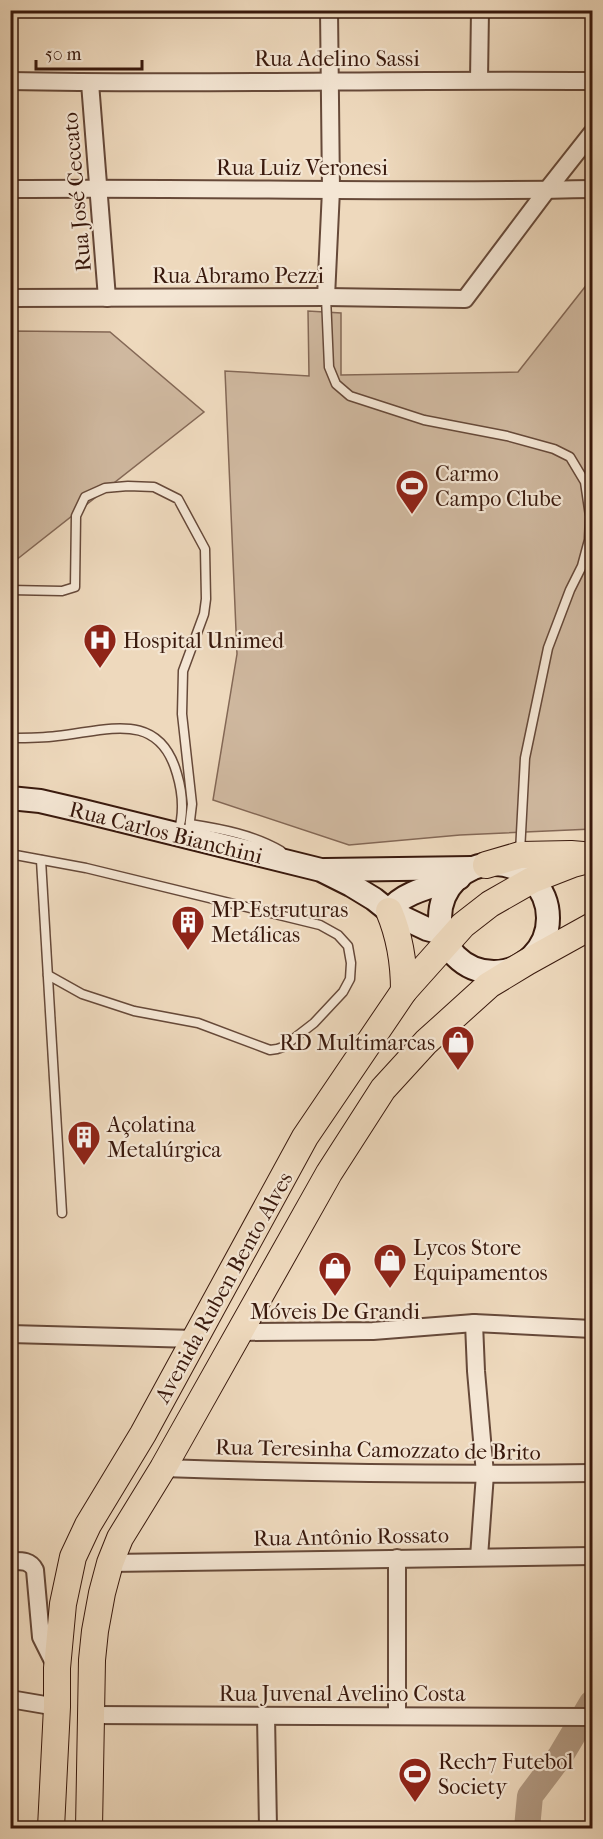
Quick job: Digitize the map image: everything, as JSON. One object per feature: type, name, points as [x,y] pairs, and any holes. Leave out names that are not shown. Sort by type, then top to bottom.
[{"type":"main road","points":[[472,871],[520,855],[571,854],[592,858]]},
{"type":"main road","name":"Avenida Ruben Bento Alves","points":[[51,1828],[57,1668],[63,1604],[73,1557],[87,1525],[143,1434],[306,1137],[404,991],[444,938],[489,904],[532,880],[592,858]]},
{"type":"main road","points":[[389,911],[402,950],[404,991]]},
{"type":"main road","name":"Avenida Ruben Bento Alves","points":[[89,1828],[95,1631],[110,1563],[120,1538],[163,1468],[329,1173],[383,1089],[426,1042],[489,985],[592,926]]},
{"type":"main road","points":[[71,1828],[90,1800]]},
{"type":"street","points":[[326,297],[331,190],[329,10]]},
{"type":"street","points":[[479,80],[480,10]]},
{"type":"street","name":"Rua Adelino Sassi","points":[[10,81],[90,83],[329,80],[592,81]]},
{"type":"street","name":"Rua José Ceccato","points":[[90,83],[107,298]]},
{"type":"street","points":[[547,190],[592,133]]},
{"type":"street","name":"Rua Luiz Veronesi","points":[[10,189],[592,189]]},
{"type":"street","name":"Rua Abramo Pezzi","points":[[10,298],[465,299],[547,190]]},
{"type":"street","name":"Rua Carlos Bianchini","points":[[10,798],[40,801],[185,832],[316,869],[351,885],[389,911],[444,938]]},
{"type":"street","name":"Rua Carlos Bianchini","points":[[316,869],[472,871],[505,866],[521,871],[532,880]]},
{"type":"street","points":[[389,911],[394,904],[408,896],[472,871]]},
{"type":"street","points":[[472,871],[449,888],[442,905],[440,922],[444,938],[458,959],[472,968],[489,972],[506,971],[527,962],[542,944],[549,920],[548,908],[542,892],[532,880]]},
{"type":"street","points":[[239,1332],[373,1330],[474,1323],[592,1329]]},
{"type":"street","points":[[474,1323],[484,1474],[479,1557]]},
{"type":"street","points":[[10,1335],[195,1339]]},
{"type":"street","name":"Rua Teresinha Camozzato de Brito","points":[[163,1468],[290,1472],[592,1473]]},
{"type":"street","name":"Rua Antônio Rossato","points":[[110,1563],[592,1556]]},
{"type":"street","points":[[397,1558],[397,1716]]},
{"type":"street","points":[[19,1561],[33,1565],[35,1570],[41,1636],[57,1668]]},
{"type":"street","points":[[10,1699],[57,1707]]},
{"type":"street","name":"Rua Juvenal Avelino Costa","points":[[91,1715],[592,1717]]},
{"type":"street","points":[[266,1716],[268,1828]]},
{"type":"lane","points":[[326,297],[329,367],[336,384],[350,396],[424,420],[507,436],[554,448],[570,457],[585,482],[590,516],[589,540],[582,566],[570,590],[548,648],[525,758],[520,855]]},
{"type":"lane","points":[[10,590],[62,591],[75,587],[76,516],[85,496],[105,488],[128,486],[154,487],[178,499],[206,549],[204,614],[183,671],[182,714],[192,804],[185,832]]},
{"type":"lane","points":[[10,738],[57,736],[91,730],[128,728],[148,732],[161,742],[174,761],[182,794],[182,822],[185,832]]},
{"type":"lane","points":[[178,779],[189,776]]},
{"type":"lane","points":[[10,854],[86,868],[320,925],[338,934],[348,946],[351,963],[351,979],[343,992],[314,1023],[283,1047],[270,1050],[198,1023],[123,1008],[82,994],[48,975]]},
{"type":"lane","points":[[41,860],[62,1213]]},
{"type":"shaded area","name":"Carmo Campo Clube","points":[[592,278],[592,829],[460,835],[349,845],[213,800],[237,654],[225,371],[309,376],[308,311],[341,313],[341,375],[518,372]]},
{"type":"shaded area","points":[[11,331],[110,332],[204,412],[11,564]]},
{"type":"waterway","points":[[527,1828],[530,1796],[561,1755],[592,1703]]},
{"type":"place","name":"Carmo Campo Clube","points":[[412,515]]},
{"type":"place","name":"Hospital Unimed","points":[[100,669]]},
{"type":"place","name":"MP Estruturas Metálicas","points":[[188,951]]},
{"type":"place","name":"RD Multimarcas","points":[[458,1071]]},
{"type":"place","name":"Açolatina Metalúrgica","points":[[84,1166]]},
{"type":"place","name":"Lycos Store Equipamentos","points":[[390,1289]]},
{"type":"place","name":"Móveis De Grandi","points":[[335,1297]]},
{"type":"place","name":"Rech7 Futebol Society","points":[[415,1803]]}]
